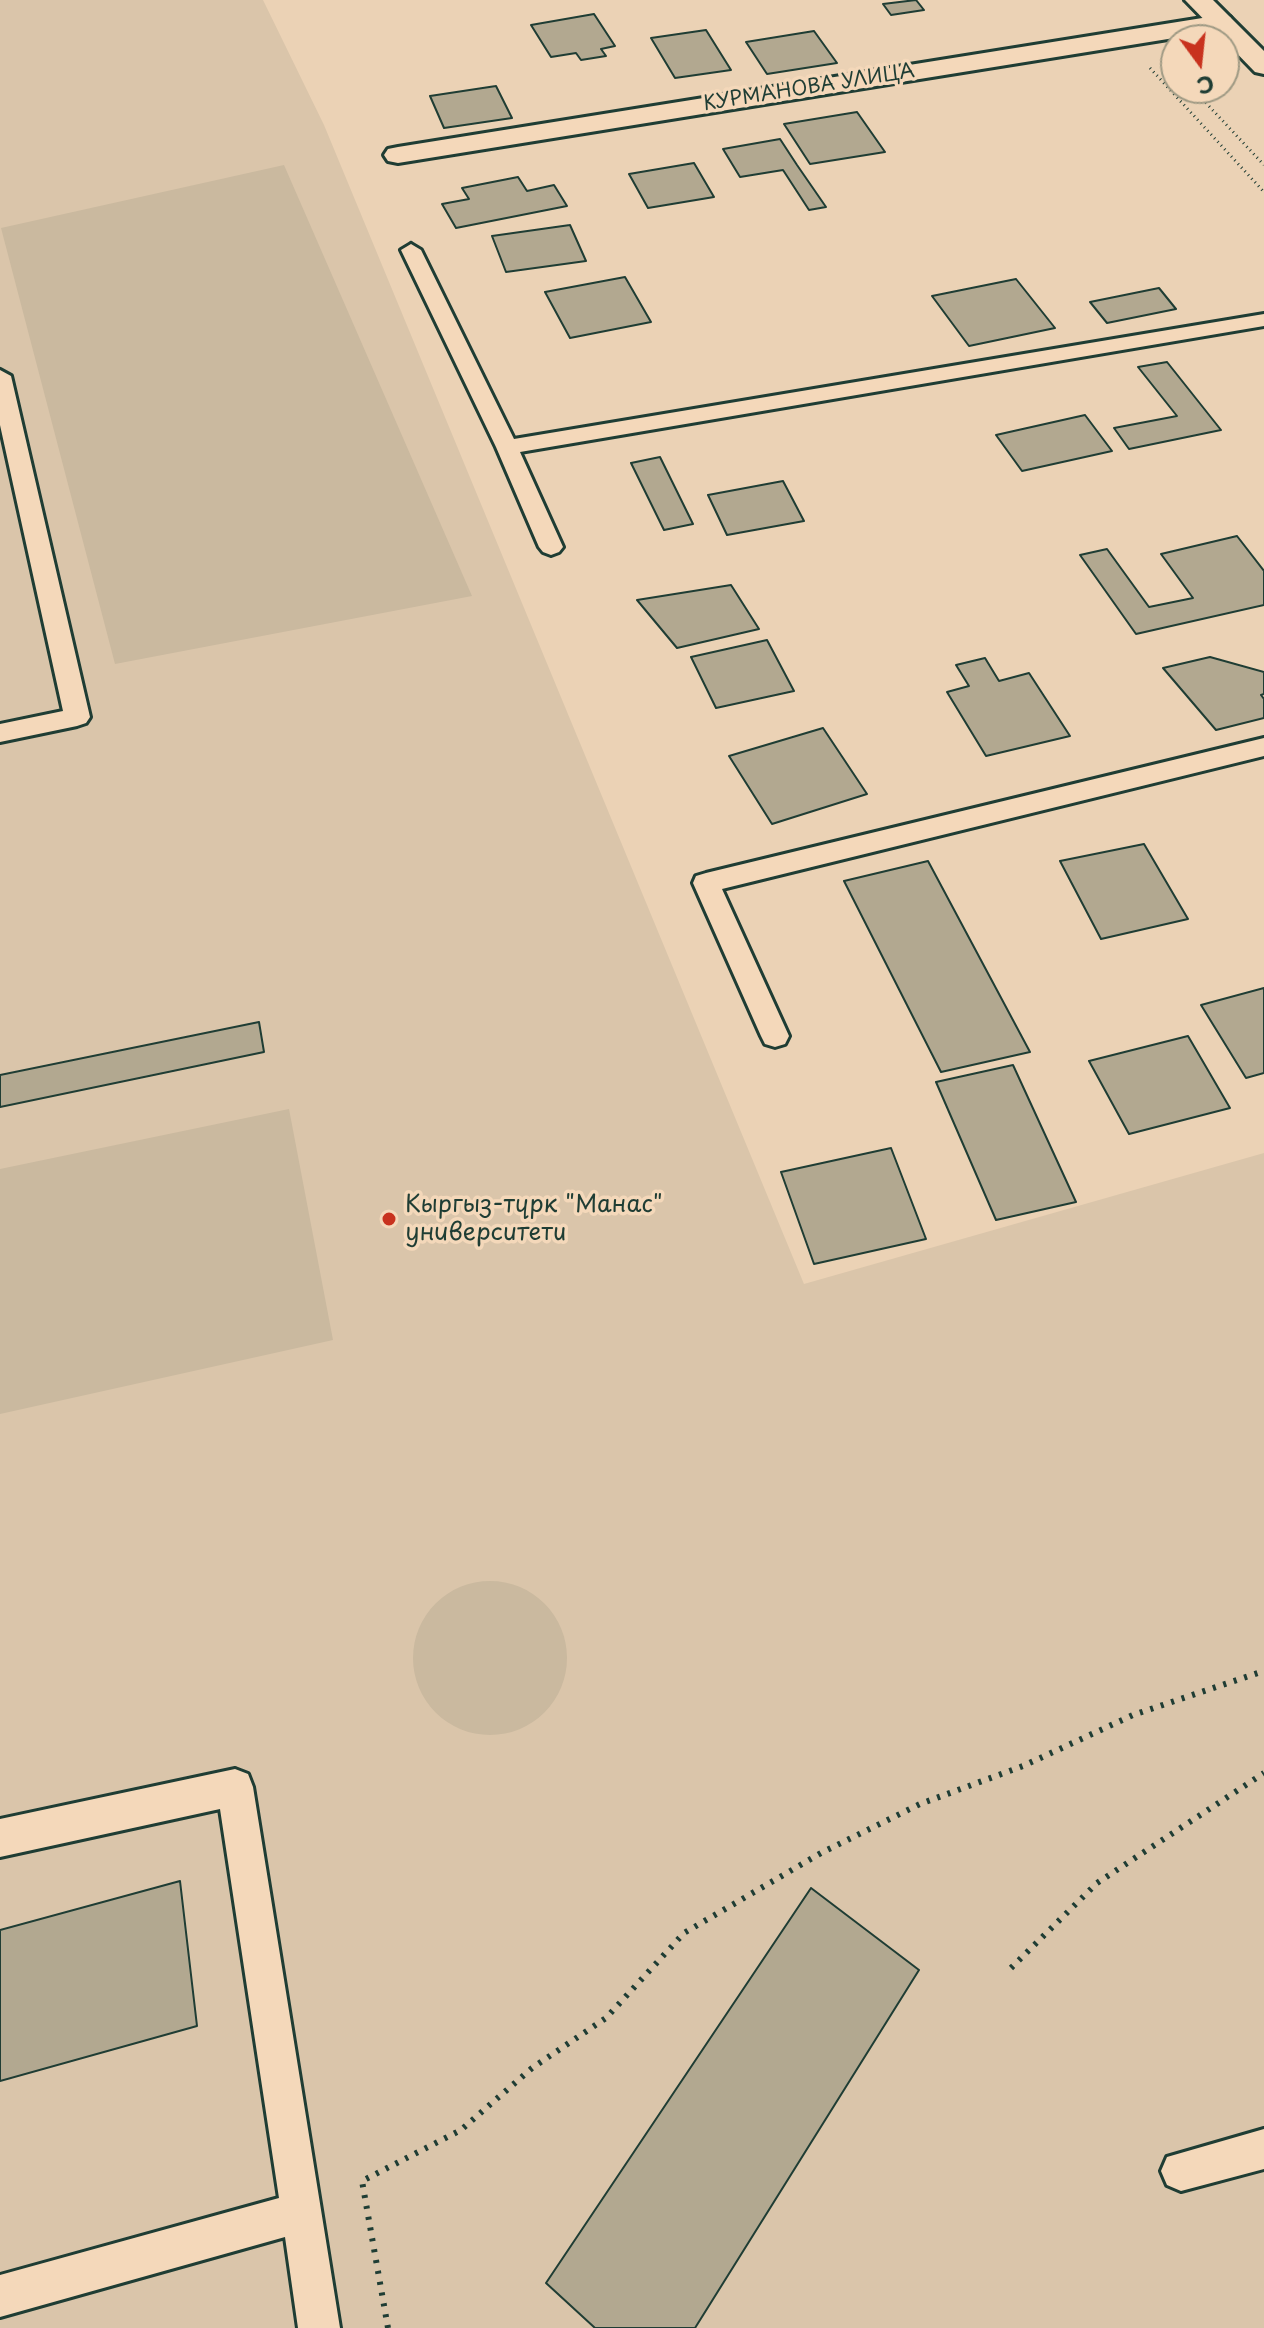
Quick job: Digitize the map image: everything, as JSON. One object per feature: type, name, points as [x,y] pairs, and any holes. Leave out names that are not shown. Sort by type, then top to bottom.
[{"type":"street","points":[[1198,0],[1264,66]]},
{"type":"street","name":"КУРМАНОВА УЛИЦА","points":[[398,155],[1221,23]]},
{"type":"lane","points":[[411,250],[507,447],[551,547]]},
{"type":"lane","points":[[507,447],[1264,320]]},
{"type":"lane","points":[[0,376],[77,717],[0,733]]},
{"type":"lane","points":[[775,1036],[706,883],[1264,747]]},
{"type":"lane","points":[[0,1838],[235,1787],[319,2328]]},
{"type":"lane","points":[[1181,2171],[1264,2149]]},
{"type":"lane","points":[[0,2296],[302,2212]]},
{"type":"path","points":[[1122,37],[1264,192]]},
{"type":"path","points":[[1207,104],[1264,165]]},
{"type":"path","points":[[388,2328],[362,2181],[461,2130],[532,2068],[606,2018],[684,1933],[821,1853],[920,1804],[1023,1766],[1133,1715],[1264,1671]]},
{"type":"path","points":[[1011,1968],[1097,1883],[1264,1773]]},
{"type":"shaded area","name":"Кыргыз-түрк \"Манас\" университети","points":[[0,0],[263,0],[324,125],[804,1284],[1264,1153],[1264,2328],[0,2328]]},
{"type":"shaded area","points":[[284,165],[472,596],[115,664],[1,228]]},
{"type":"shaded area","points":[[289,1109],[333,1340],[0,1414],[0,1169]]},
{"type":"shaded area","points":[[490,1581],[519,1587],[544,1604],[561,1629],[567,1658],[561,1687],[544,1712],[519,1729],[490,1735],[461,1729],[436,1712],[419,1687],[413,1658],[419,1629],[436,1604],[461,1587]]},
{"type":"building","points":[[916,0],[924,10],[891,15],[883,4]]},
{"type":"building","points":[[594,14],[615,46],[601,49],[606,56],[581,60],[576,53],[551,57],[531,25]]},
{"type":"building","points":[[706,30],[731,70],[675,78],[651,38]]},
{"type":"building","points":[[814,31],[837,63],[767,74],[746,42]]},
{"type":"building","points":[[496,86],[512,118],[444,128],[430,96]]},
{"type":"building","points":[[857,112],[885,152],[810,164],[784,124]]},
{"type":"building","points":[[780,139],[826,207],[809,210],[783,170],[740,177],[723,149]]},
{"type":"building","points":[[694,163],[714,197],[648,208],[629,174]]},
{"type":"building","points":[[518,177],[527,191],[554,185],[567,206],[456,228],[442,204],[469,199],[462,188]]},
{"type":"building","points":[[570,225],[586,261],[506,272],[492,236]]},
{"type":"building","points":[[625,277],[651,322],[570,338],[545,292]]},
{"type":"building","points":[[1016,279],[1055,328],[969,346],[932,296]]},
{"type":"building","points":[[1159,288],[1176,309],[1107,323],[1090,302]]},
{"type":"building","points":[[1167,362],[1221,430],[1129,449],[1114,428],[1177,416],[1138,367]]},
{"type":"building","points":[[1085,415],[1112,451],[1022,471],[996,435]]},
{"type":"building","points":[[660,457],[693,524],[664,530],[631,463]]},
{"type":"building","points":[[783,481],[804,521],[727,535],[708,495]]},
{"type":"building","points":[[1237,536],[1264,571],[1264,605],[1136,634],[1080,555],[1107,549],[1149,607],[1193,598],[1161,554]]},
{"type":"building","points":[[731,585],[759,629],[677,648],[637,600]]},
{"type":"building","points":[[767,640],[794,691],[716,708],[691,657]]},
{"type":"building","points":[[1210,657],[1264,672],[1264,694],[1261,695],[1264,699],[1264,718],[1216,730],[1163,668]]},
{"type":"building","points":[[985,658],[999,681],[1029,673],[1070,736],[986,756],[947,692],[969,686],[956,665]]},
{"type":"building","points":[[823,728],[867,794],[772,824],[729,756]]},
{"type":"building","points":[[1144,844],[1188,919],[1101,939],[1060,861]]},
{"type":"building","points":[[928,861],[1030,1052],[941,1072],[844,881]]},
{"type":"building","points":[[1264,988],[1264,1073],[1246,1078],[1201,1005]]},
{"type":"building","points":[[259,1022],[264,1052],[0,1107],[0,1075]]},
{"type":"building","points":[[1188,1036],[1230,1108],[1129,1134],[1089,1061]]},
{"type":"building","points":[[1013,1065],[1076,1202],[996,1220],[936,1082]]},
{"type":"building","points":[[891,1148],[926,1239],[814,1264],[781,1172]]},
{"type":"building","points":[[180,1881],[197,2026],[0,2081],[0,1930]]},
{"type":"building","points":[[811,1888],[919,1970],[695,2328],[595,2328],[546,2283]]},
{"type":"place","name":"Кыргыз-түрк \"Манас\" университети","points":[[389,1219]]}]
